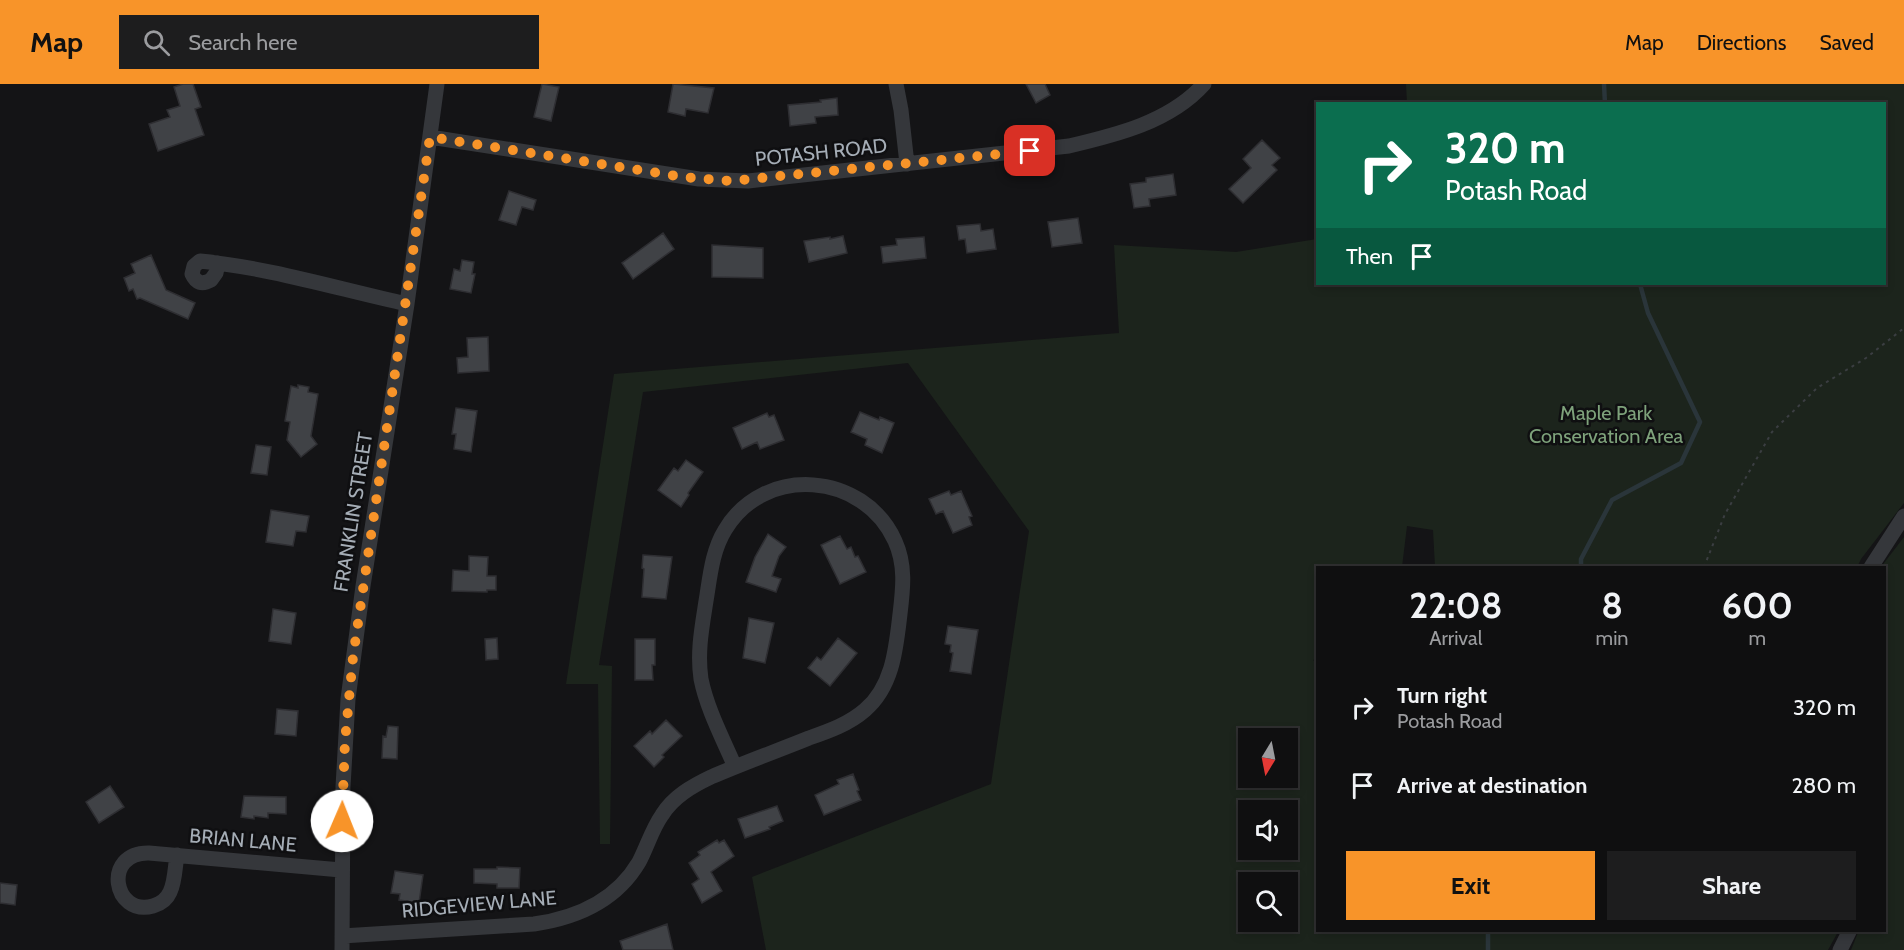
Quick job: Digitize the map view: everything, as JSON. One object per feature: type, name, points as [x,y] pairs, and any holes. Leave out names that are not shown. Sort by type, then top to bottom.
[{"type":"street","name":"FRANKLIN STREET","points":[[342,943],[341,870],[349,689],[437,84]]},
{"type":"street","points":[[896,84],[907,164]]},
{"type":"street","name":"POTASH ROAD","points":[[430,137],[691,178],[731,181],[1049,149],[1118,133],[1168,112],[1191,97],[1204,84]]},
{"type":"street","points":[[218,263],[267,270],[406,304]]},
{"type":"street","name":"RIDGEVIEW LANE","points":[[342,943],[555,921],[595,906],[627,878],[638,862],[660,816],[671,803],[692,787],[850,721],[873,702],[884,687],[896,647],[903,589],[900,554],[891,532],[876,513],[858,498],[837,488],[802,484],[767,492],[747,504],[730,521],[715,553],[700,638],[700,670],[706,697],[735,768]]},
{"type":"street","points":[[1872,566],[1904,516]]},
{"type":"street","name":"BRIAN LANE","points":[[177,855],[341,870]]},
{"type":"street","points":[[1840,950],[1849,932]]},
{"type":"path","points":[[1704,566],[1725,514],[1772,432],[1817,388],[1866,358],[1904,328]]},
{"type":"green space","name":"Maple Park Conservation Area","points":[[1406,84],[1904,84],[1904,503],[1858,566],[1435,566],[1433,530],[1407,526],[1402,566],[1316,566],[1316,658],[1313,660],[1316,663],[1316,932],[1838,932],[1828,950],[766,950],[752,877],[991,784],[1029,531],[908,363],[643,392],[599,665],[612,666],[610,844],[600,844],[598,684],[566,684],[614,374],[1119,333],[1114,245],[1236,252],[1316,239],[1316,285],[1886,285],[1886,102],[1407,102]]},
{"type":"green space","points":[[1904,537],[1904,950],[1851,950],[1858,932],[1886,932],[1886,566],[1882,566]]},
{"type":"building","points":[[193,84],[201,107],[195,109],[204,135],[158,151],[149,124],[170,117],[167,110],[180,106],[174,87]]},
{"type":"building","points":[[542,84],[559,87],[551,121],[534,117]]},
{"type":"building","points":[[673,84],[714,88],[708,113],[686,109],[685,116],[668,112]]},
{"type":"building","points":[[1026,84],[1045,84],[1050,95],[1036,103]]},
{"type":"building","points":[[837,98],[838,115],[815,117],[816,123],[790,126],[788,105]]},
{"type":"building","points":[[1262,140],[1280,158],[1272,165],[1277,170],[1243,203],[1229,189],[1251,168],[1243,159]]},
{"type":"building","points":[[1173,174],[1176,195],[1149,199],[1150,206],[1134,208],[1130,184],[1146,182],[1146,178]]},
{"type":"building","points":[[509,191],[536,200],[533,210],[522,207],[516,225],[499,220]]},
{"type":"building","points":[[1078,218],[1082,243],[1052,247],[1048,222]]},
{"type":"building","points":[[980,224],[981,231],[993,229],[996,249],[967,253],[965,239],[959,240],[957,226]]},
{"type":"building","points":[[663,233],[674,249],[633,279],[622,263]]},
{"type":"building","points":[[843,236],[847,253],[809,262],[804,241]]},
{"type":"building","points":[[924,237],[926,258],[883,263],[881,247],[897,245],[896,239]]},
{"type":"building","points":[[712,245],[763,248],[763,278],[712,277]]},
{"type":"building","points":[[151,255],[166,290],[195,303],[188,319],[140,298],[137,299],[133,289],[129,291],[124,278],[135,273],[131,264]]},
{"type":"building","points":[[462,260],[474,262],[472,274],[475,274],[471,293],[450,289],[454,269],[460,271]]},
{"type":"building","points":[[488,337],[489,371],[458,373],[457,358],[468,357],[467,338]]},
{"type":"building","points":[[298,385],[309,387],[308,392],[318,394],[311,436],[317,444],[301,457],[287,440],[290,422],[285,421],[291,386],[298,388]]},
{"type":"building","points":[[456,408],[477,411],[471,452],[454,449],[456,434],[452,434]]},
{"type":"building","points":[[860,412],[894,423],[882,453],[865,445],[867,439],[851,432]]},
{"type":"building","points":[[767,413],[769,417],[774,415],[784,440],[760,449],[757,442],[742,449],[733,428]]},
{"type":"building","points":[[256,445],[271,447],[267,475],[251,473]]},
{"type":"building","points":[[686,460],[703,472],[681,507],[658,490],[674,468],[678,471]]},
{"type":"building","points":[[949,491],[951,495],[961,491],[972,516],[969,517],[972,525],[953,533],[943,511],[936,514],[929,499]]},
{"type":"building","points":[[271,510],[309,516],[306,532],[296,531],[293,546],[266,542]]},
{"type":"building","points":[[768,534],[786,547],[779,556],[772,576],[781,579],[776,592],[746,582],[755,557]]},
{"type":"building","points":[[840,536],[847,549],[851,547],[855,557],[858,556],[866,572],[840,584],[821,545]]},
{"type":"building","points":[[643,555],[672,557],[666,599],[642,597]]},
{"type":"building","points":[[469,556],[488,557],[487,576],[496,576],[496,590],[452,591],[453,570],[469,571]]},
{"type":"building","points":[[273,609],[296,613],[291,644],[269,641]]},
{"type":"building","points":[[749,618],[774,623],[765,663],[743,658]]},
{"type":"building","points":[[948,626],[978,630],[971,674],[950,671],[953,653],[950,652],[951,645],[945,644]]},
{"type":"building","points":[[497,638],[498,659],[486,660],[485,639]]},
{"type":"building","points":[[838,638],[857,653],[830,686],[808,668],[817,657],[821,660]]},
{"type":"building","points":[[635,639],[655,639],[653,680],[635,680]]},
{"type":"building","points":[[277,709],[298,711],[296,736],[275,734]]},
{"type":"building","points":[[666,720],[682,736],[662,755],[664,757],[654,767],[634,746],[650,731],[652,734]]},
{"type":"building","points":[[388,726],[398,727],[397,759],[382,758],[383,736],[386,737]]},
{"type":"building","points":[[853,774],[861,800],[824,815],[815,795],[839,784],[837,780]]},
{"type":"building","points":[[110,786],[124,807],[99,823],[86,802]]},
{"type":"building","points":[[244,796],[286,797],[286,814],[268,813],[268,818],[254,816],[254,819],[241,817]]},
{"type":"building","points":[[777,806],[783,821],[769,827],[770,829],[745,838],[738,819]]},
{"type":"building","points":[[717,840],[719,843],[724,840],[734,856],[711,872],[722,891],[702,903],[692,884],[699,879],[689,863],[700,855],[698,852]]},
{"type":"building","points":[[497,867],[520,868],[519,888],[497,888],[497,884],[474,883],[474,869],[497,869]]},
{"type":"building","points":[[395,871],[423,875],[419,903],[399,900],[400,894],[391,893]]},
{"type":"building","points":[[0,883],[17,885],[15,905],[0,903]]},
{"type":"building","points":[[667,924],[673,950],[623,950],[620,941]]},
{"type":"waterway","points":[[1604,84],[1605,102]]},
{"type":"waterway","points":[[1581,566],[1581,559],[1612,500],[1681,463],[1700,422],[1648,313],[1640,285]]},
{"type":"waterway","points":[[1488,932],[1488,950]]},
{"type":"route","points":[[342,821],[345,741],[353,657],[430,137],[683,177],[731,181],[1030,151]]}]
